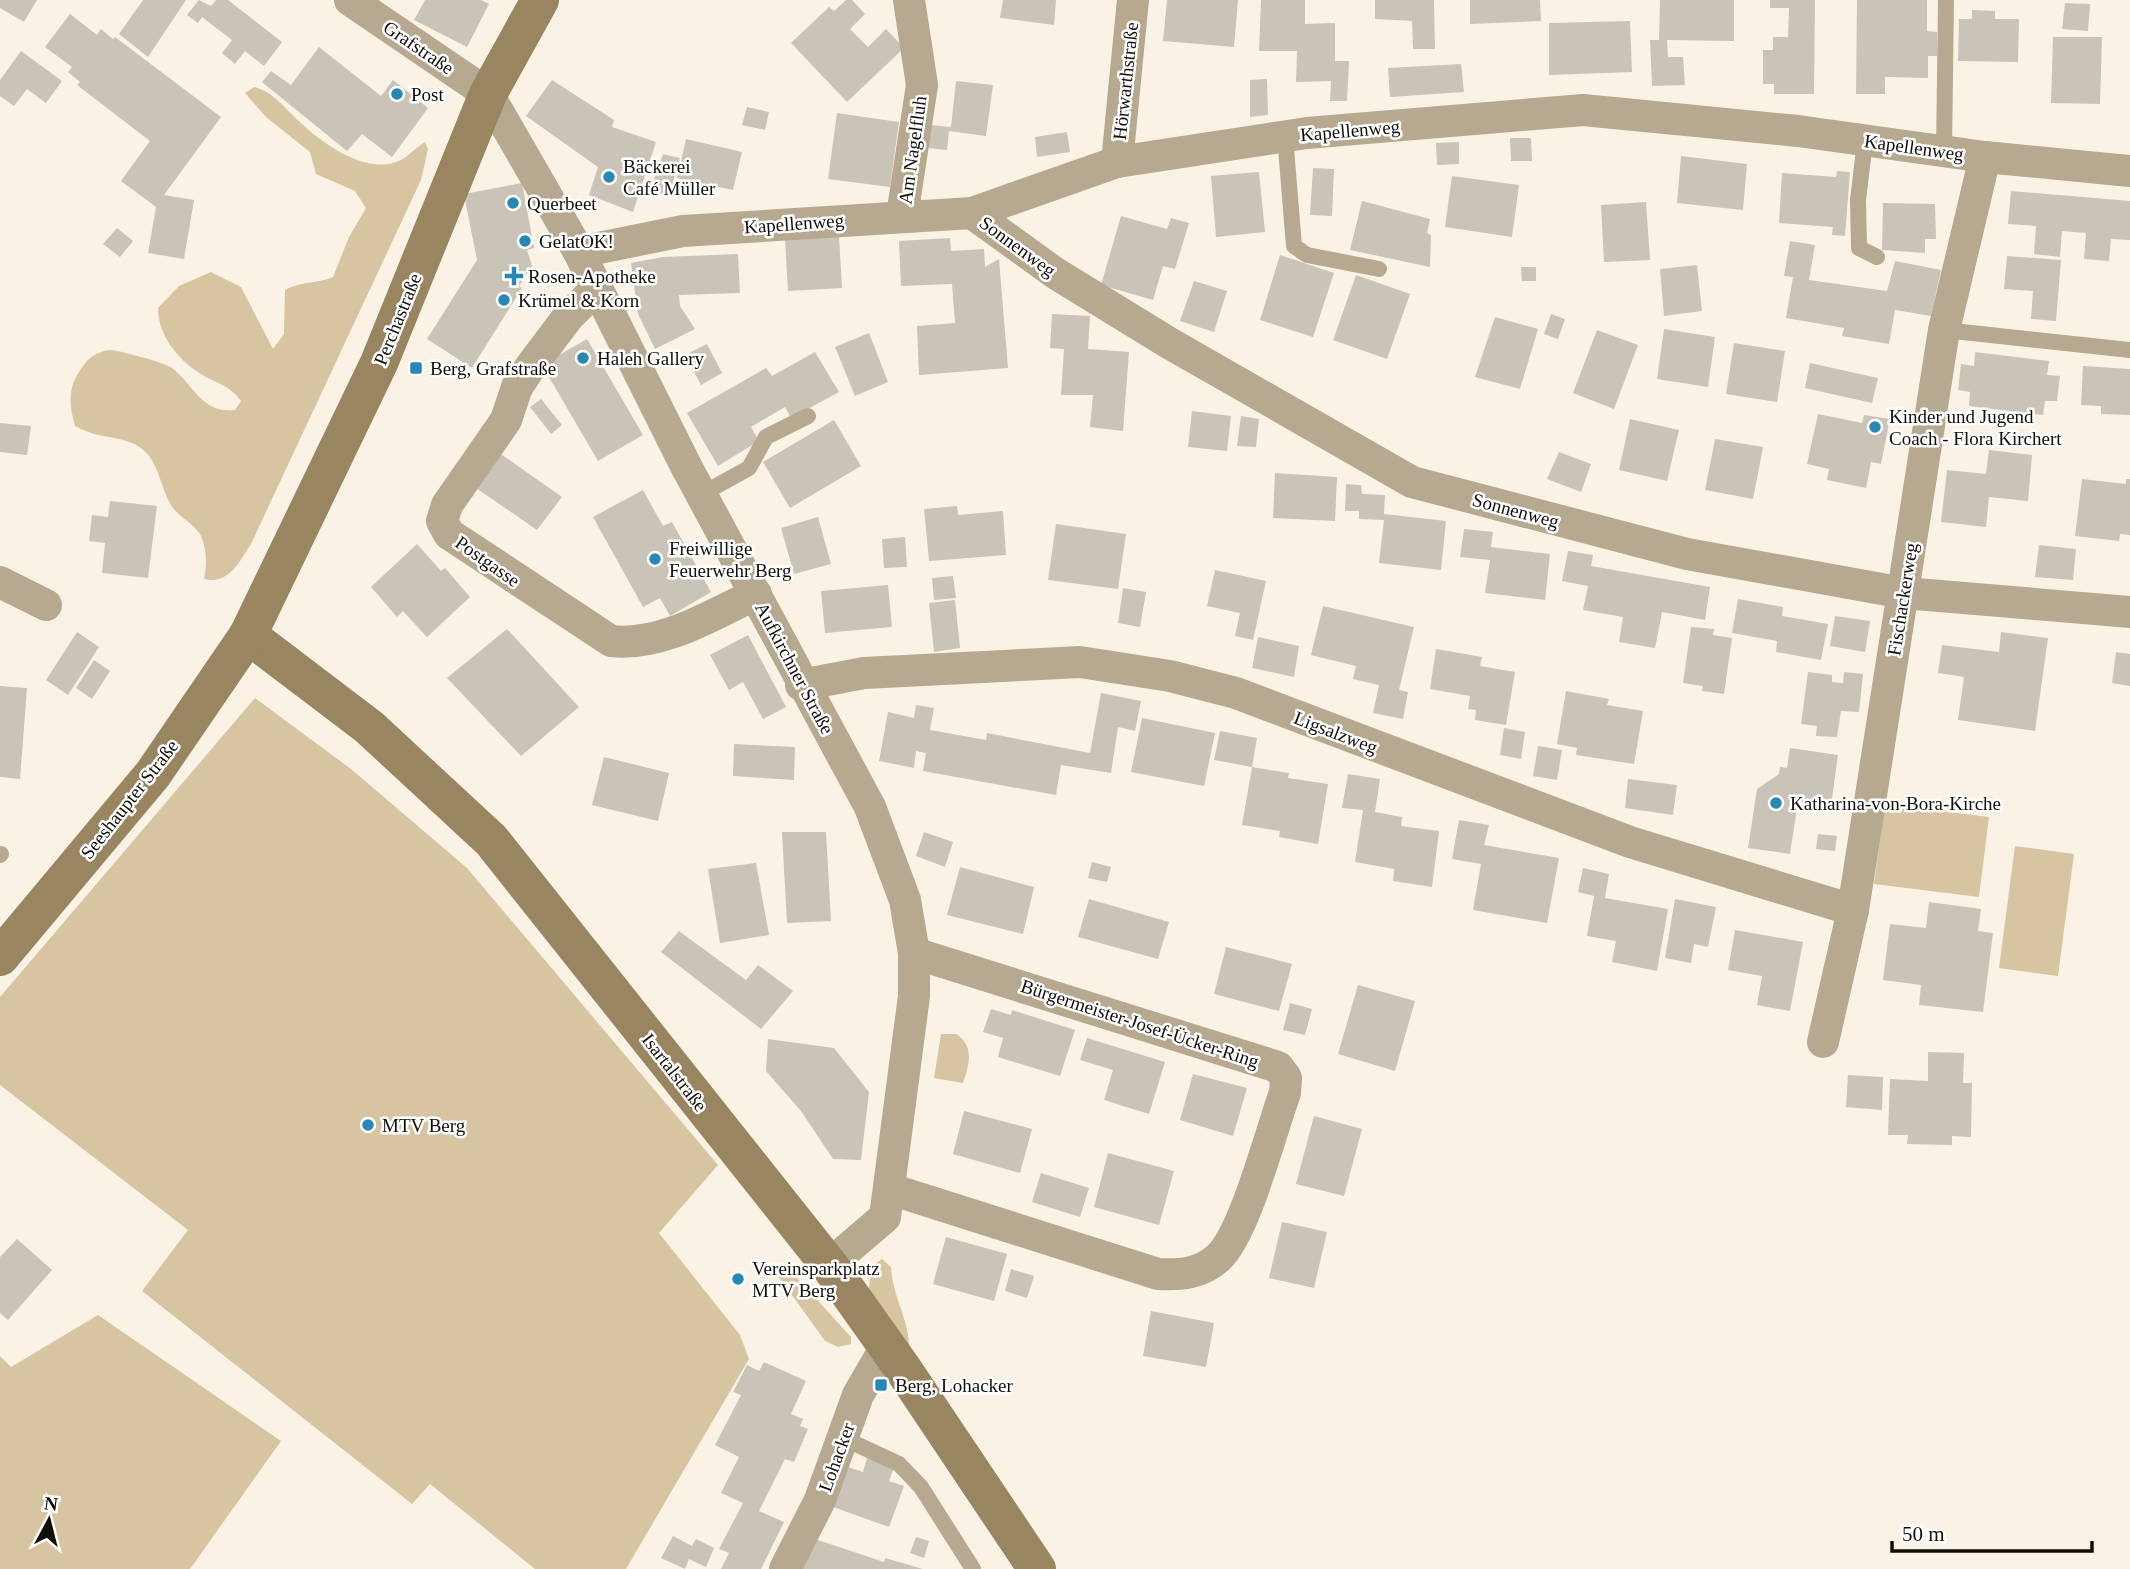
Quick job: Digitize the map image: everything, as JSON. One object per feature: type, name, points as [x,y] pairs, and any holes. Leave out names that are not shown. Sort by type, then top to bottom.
[{"type":"main road","name":"Perchastraße","points":[[248,635],[379,363],[488,94],[540,0]]},
{"type":"main road","name":"Seeshaupter Straße","points":[[0,957],[153,774],[248,635]]},
{"type":"main road","name":"Isartalstraße","points":[[248,635],[369,727],[491,840],[829,1265],[887,1345],[1037,1569]]},
{"type":"street","name":"Grafstraße","points":[[350,0],[488,94]]},
{"type":"street","name":"Am Nagelfluh","points":[[902,216],[922,85],[909,0]]},
{"type":"street","name":"Hörwarthstraße","points":[[1117,162],[1133,0]]},
{"type":"street","name":"Aufkirchner Straße","points":[[488,94],[579,252],[801,685],[870,807],[905,900],[914,953],[914,996],[885,1217],[829,1265]]},
{"type":"street","name":"Kapellenweg","points":[[579,252],[683,231],[972,213],[1117,162],[1286,136],[1583,110],[1985,157],[2130,171]]},
{"type":"street","name":"Fischackerweg","points":[[1823,1042],[1853,910],[1944,330],[1985,157]]},
{"type":"street","name":"Sonnenweg","points":[[972,213],[1055,274],[1412,482],[1688,554],[1904,593],[2130,612]]},
{"type":"street","name":"Postgasse","points":[[597,288],[554,335],[517,387],[506,420],[447,505],[442,521],[449,534],[611,641],[626,643],[676,632],[755,594]]},
{"type":"street","points":[[0,582],[46,605]]},
{"type":"street","name":"Ligsalzweg","points":[[801,685],[864,673],[1080,662],[1170,676],[1236,693],[1629,842],[1853,910]]},
{"type":"street","name":"Bürgermeister-Josef-Ücker-Ring","points":[[890,1189],[1158,1274],[1187,1276],[1219,1257],[1239,1224],[1284,1093],[1286,1079],[1278,1067],[914,953]]},
{"type":"street","name":"Lohacker","points":[[785,1569],[820,1500],[858,1395],[887,1345]]},
{"type":"lane","points":[[1944,151],[1946,0]]},
{"type":"lane","points":[[1286,136],[1294,246],[1307,255],[1379,269]]},
{"type":"lane","points":[[1865,141],[1858,200],[1859,248],[1877,257]]},
{"type":"lane","points":[[1944,330],[2130,350]]},
{"type":"lane","points":[[702,494],[749,468],[766,437],[808,416]]},
{"type":"lane","points":[[843,1438],[900,1464],[921,1487],[973,1569]]},
{"type":"shaded area","points":[[254,87],[273,97],[321,140],[359,161],[386,164],[402,160],[425,142],[428,149],[421,180],[251,544],[227,575],[213,580],[204,579],[206,558],[201,536],[171,505],[148,454],[132,443],[90,433],[75,426],[71,394],[74,380],[85,363],[98,353],[110,350],[168,366],[206,403],[214,408],[235,410],[241,401],[237,396],[193,368],[177,354],[161,328],[158,308],[179,286],[211,272],[241,287],[273,349],[284,334],[285,290],[333,277],[349,237],[366,208],[355,191],[316,174],[310,152],[267,118],[245,93]]},
{"type":"shaded area","name":"MTV Berg","points":[[255,698],[351,769],[467,868],[718,1165],[659,1233],[740,1335],[749,1359],[626,1569],[535,1569],[430,1484],[412,1504],[142,1291],[188,1230],[0,1085],[0,997]]},
{"type":"shaded area","points":[[1885,804],[1989,817],[1979,897],[1874,884]]},
{"type":"shaded area","points":[[2015,846],[2074,854],[2058,976],[1999,968]]},
{"type":"shaded area","points":[[941,1034],[956,1034],[966,1044],[969,1056],[963,1083],[934,1078]]},
{"type":"shaded area","points":[[882,1259],[891,1267],[908,1332],[909,1354],[868,1292],[872,1266]]},
{"type":"shaded area","points":[[789,1269],[851,1337],[851,1344],[838,1347],[825,1341],[779,1277]]},
{"type":"shaded area","points":[[98,1315],[281,1441],[190,1569],[0,1569],[0,1356],[11,1367]]},
{"type":"building","points":[[0,0],[37,0],[24,22],[0,8]]},
{"type":"building","points":[[143,0],[186,0],[148,57],[119,34]]},
{"type":"building","points":[[199,0],[211,6],[216,0],[228,0],[282,42],[264,66],[245,51],[235,64],[222,53],[232,40],[202,17],[198,23],[187,15]]},
{"type":"building","points":[[425,0],[481,0],[489,4],[467,47],[414,20]]},
{"type":"building","points":[[846,0],[852,0],[865,14],[850,29],[868,47],[886,29],[904,48],[847,102],[791,43],[829,7],[834,11]]},
{"type":"building","points":[[1003,0],[1056,0],[1054,25],[1000,18]]},
{"type":"building","points":[[1167,0],[1238,0],[1234,47],[1163,41]]},
{"type":"building","points":[[1261,0],[1305,0],[1305,24],[1335,23],[1335,61],[1349,61],[1347,101],[1330,101],[1331,81],[1296,82],[1297,51],[1259,51]]},
{"type":"building","points":[[1375,0],[1434,0],[1435,49],[1413,49],[1412,21],[1375,19]]},
{"type":"building","points":[[1470,0],[1540,0],[1541,21],[1470,24]]},
{"type":"building","points":[[1660,0],[1734,0],[1734,41],[1667,40],[1668,57],[1683,57],[1685,85],[1652,86],[1650,40],[1659,40]]},
{"type":"building","points":[[1770,0],[1815,0],[1814,94],[1774,94],[1774,84],[1763,84],[1763,50],[1773,50],[1773,37],[1788,37],[1789,8],[1770,8]]},
{"type":"building","points":[[1857,0],[1927,0],[1927,31],[1937,32],[1937,56],[1928,56],[1928,78],[1885,77],[1885,94],[1856,94]]},
{"type":"building","points":[[2065,3],[2090,4],[2088,31],[2062,29]]},
{"type":"building","points":[[1972,10],[1995,11],[1995,19],[2019,19],[2018,62],[1958,61],[1959,19],[1972,19]]},
{"type":"building","points":[[70,14],[97,35],[101,29],[113,39],[115,37],[221,117],[164,195],[194,200],[184,259],[148,253],[156,207],[121,181],[150,141],[77,85],[80,82],[68,72],[72,67],[45,47]]},
{"type":"building","points":[[1630,21],[1632,72],[1549,75],[1549,23]]},
{"type":"building","points":[[2053,37],[2102,37],[2100,104],[2051,103]]},
{"type":"building","points":[[319,47],[381,96],[393,80],[428,108],[392,157],[362,134],[347,151],[262,82],[271,71],[291,85]]},
{"type":"building","points":[[21,51],[62,81],[46,103],[27,89],[14,106],[0,96],[0,80]]},
{"type":"building","points":[[1461,64],[1464,92],[1390,97],[1388,68]]},
{"type":"building","points":[[1267,79],[1268,115],[1250,117],[1250,80]]},
{"type":"building","points":[[552,80],[614,120],[612,127],[656,142],[633,212],[589,195],[598,167],[526,116]]},
{"type":"building","points":[[956,81],[993,85],[986,136],[949,131],[947,150],[927,148],[930,125],[951,127]]},
{"type":"building","points":[[747,107],[769,112],[765,130],[742,125]]},
{"type":"building","points":[[837,113],[899,122],[890,187],[828,179]]},
{"type":"building","points":[[1067,132],[1070,152],[1037,157],[1035,137]]},
{"type":"building","points":[[1510,138],[1531,138],[1532,161],[1511,161]]},
{"type":"building","points":[[686,139],[742,152],[733,190],[677,178]]},
{"type":"building","points":[[1459,142],[1459,164],[1437,165],[1436,143]]},
{"type":"building","points":[[663,154],[680,158],[669,196],[650,191]]},
{"type":"building","points":[[1681,156],[1747,164],[1743,210],[1677,203]]},
{"type":"building","points":[[1313,168],[1334,169],[1332,216],[1310,215]]},
{"type":"building","points":[[1837,171],[1850,172],[1845,236],[1832,235],[1833,227],[1779,223],[1782,173],[1836,177]]},
{"type":"building","points":[[1259,172],[1265,232],[1216,237],[1211,176]]},
{"type":"building","points":[[1452,176],[1519,185],[1512,237],[1445,227]]},
{"type":"building","points":[[522,183],[534,248],[527,250],[532,266],[519,286],[522,288],[472,368],[427,339],[477,260],[464,194]]},
{"type":"building","points":[[2011,191],[2130,201],[2130,240],[2111,239],[2109,261],[2084,259],[2086,233],[2062,231],[2060,257],[2034,254],[2036,226],[2008,224]]},
{"type":"building","points":[[1362,201],[1430,219],[1427,233],[1431,235],[1430,267],[1350,250]]},
{"type":"building","points":[[1646,202],[1650,260],[1604,262],[1601,205]]},
{"type":"building","points":[[1883,203],[1935,204],[1936,239],[1925,239],[1925,253],[1882,250]]},
{"type":"building","points":[[1121,216],[1167,229],[1171,218],[1189,223],[1175,269],[1163,266],[1153,300],[1101,285]]},
{"type":"building","points":[[117,228],[133,241],[120,257],[103,244]]},
{"type":"building","points":[[839,236],[842,288],[788,291],[785,239]]},
{"type":"building","points":[[950,238],[951,251],[984,249],[985,267],[999,259],[1008,368],[919,375],[917,326],[955,323],[952,284],[901,286],[899,241]]},
{"type":"building","points":[[1790,241],[1815,245],[1809,280],[1887,291],[1895,261],[1941,270],[1931,316],[1895,310],[1889,344],[1842,336],[1844,328],[1786,318],[1793,277],[1784,276]]},
{"type":"building","points":[[738,254],[740,293],[679,295],[680,306],[695,329],[655,349],[638,314],[631,263],[663,257]]},
{"type":"building","points":[[1280,255],[1334,273],[1313,337],[1260,320]]},
{"type":"building","points":[[2007,256],[2061,260],[2056,321],[2031,319],[2033,291],[2004,289]]},
{"type":"building","points":[[1697,265],[1702,311],[1664,316],[1660,269]]},
{"type":"building","points":[[1521,267],[1536,267],[1536,281],[1522,281]]},
{"type":"building","points":[[1356,275],[1410,294],[1387,359],[1333,340]]},
{"type":"building","points":[[1194,281],[1227,291],[1214,332],[1180,321]]},
{"type":"building","points":[[1052,314],[1090,316],[1088,349],[1129,352],[1123,431],[1090,427],[1093,395],[1061,395],[1064,349],[1050,348]]},
{"type":"building","points":[[1551,314],[1565,319],[1558,339],[1544,334]]},
{"type":"building","points":[[1495,317],[1538,329],[1520,389],[1475,377]]},
{"type":"building","points":[[1664,329],[1715,337],[1708,387],[1657,379]]},
{"type":"building","points":[[1597,330],[1638,345],[1614,409],[1573,393]]},
{"type":"building","points":[[869,333],[888,382],[855,396],[835,347]]},
{"type":"building","points":[[587,339],[643,435],[598,461],[542,365]]},
{"type":"building","points":[[1734,343],[1785,351],[1777,402],[1726,394]]},
{"type":"building","points":[[707,344],[722,373],[701,385],[685,355]]},
{"type":"building","points":[[815,352],[839,392],[791,418],[785,407],[751,427],[759,441],[718,466],[687,413],[766,368],[772,376]]},
{"type":"building","points":[[1975,352],[2049,361],[2047,375],[2060,376],[2057,401],[2045,401],[2043,415],[1969,406],[1970,392],[1958,390],[1961,364],[1974,366]]},
{"type":"building","points":[[1810,363],[1878,378],[1872,403],[1805,388]]},
{"type":"building","points":[[2083,366],[2130,369],[2130,415],[2101,414],[2101,406],[2081,405]]},
{"type":"building","points":[[541,399],[562,425],[551,434],[530,407]]},
{"type":"building","points":[[1192,411],[1231,416],[1227,451],[1188,447]]},
{"type":"building","points":[[1818,414],[1862,423],[1864,415],[1890,419],[1881,464],[1871,462],[1866,488],[1827,480],[1829,469],[1807,464]]},
{"type":"building","points":[[1241,416],[1259,419],[1256,447],[1237,446]]},
{"type":"building","points":[[1630,419],[1679,430],[1667,481],[1619,470]]},
{"type":"building","points":[[834,420],[861,466],[790,508],[763,462]]},
{"type":"building","points":[[0,423],[31,426],[27,455],[0,452]]},
{"type":"building","points":[[1715,439],[1763,447],[1753,499],[1705,490]]},
{"type":"building","points":[[1989,450],[2032,455],[2028,501],[1989,497],[1986,527],[1941,522],[1947,470],[1986,474]]},
{"type":"building","points":[[498,452],[562,497],[537,530],[473,486]]},
{"type":"building","points":[[1559,452],[1591,464],[1581,492],[1547,479]]},
{"type":"building","points":[[1275,473],[1337,477],[1335,521],[1273,518]]},
{"type":"building","points":[[2082,479],[2126,484],[2126,479],[2130,479],[2130,535],[2120,534],[2119,541],[2075,536]]},
{"type":"building","points":[[1346,484],[1361,485],[1362,494],[1385,495],[1384,514],[1446,521],[1441,570],[1379,563],[1384,520],[1359,519],[1359,511],[1345,511]]},
{"type":"building","name":"Freiwillige Feuerwehr Berg","points":[[643,490],[663,526],[672,522],[711,592],[670,616],[660,598],[643,607],[593,517]]},
{"type":"building","points":[[110,501],[157,506],[148,578],[102,573],[105,543],[89,541],[92,515],[108,517]]},
{"type":"building","points":[[957,506],[958,515],[1003,511],[1006,555],[929,561],[924,509]]},
{"type":"building","points":[[818,517],[831,564],[794,574],[781,528]]},
{"type":"building","points":[[1056,524],[1126,534],[1118,589],[1048,580]]},
{"type":"building","points":[[1464,529],[1493,532],[1491,547],[1550,554],[1545,600],[1485,593],[1490,560],[1460,557]]},
{"type":"building","points":[[905,537],[907,567],[884,568],[882,539]]},
{"type":"building","points":[[417,544],[441,571],[445,568],[470,597],[427,637],[403,611],[397,617],[371,587]]},
{"type":"building","points":[[2039,545],[2076,549],[2073,580],[2035,577]]},
{"type":"building","points":[[1568,551],[1593,555],[1591,566],[1710,587],[1705,620],[1662,612],[1655,648],[1619,642],[1623,617],[1583,610],[1588,586],[1562,581]]},
{"type":"building","points":[[1215,570],[1266,581],[1253,640],[1235,636],[1240,613],[1207,606]]},
{"type":"building","points":[[953,576],[956,598],[934,600],[932,578]]},
{"type":"building","points":[[888,585],[892,627],[825,633],[821,591]]},
{"type":"building","points":[[1123,588],[1146,592],[1140,627],[1118,623]]},
{"type":"building","points":[[1738,599],[1783,607],[1782,616],[1828,624],[1821,660],[1776,652],[1777,641],[1732,633]]},
{"type":"building","points":[[955,600],[960,648],[934,652],[929,603]]},
{"type":"building","points":[[1323,606],[1414,627],[1399,690],[1408,692],[1403,719],[1373,713],[1379,685],[1353,679],[1356,666],[1311,655]]},
{"type":"building","points":[[1835,616],[1870,621],[1865,652],[1830,646]]},
{"type":"building","points":[[1691,627],[1714,629],[1713,635],[1732,638],[1724,694],[1702,691],[1703,686],[1683,683]]},
{"type":"building","points":[[507,629],[579,707],[521,756],[447,678]]},
{"type":"building","points":[[77,632],[99,647],[68,695],[46,680]]},
{"type":"building","points":[[2001,632],[2048,638],[2035,731],[1958,720],[1964,677],[1938,673],[1942,645],[1999,652]]},
{"type":"building","points":[[748,635],[786,707],[763,719],[743,682],[729,690],[710,655]]},
{"type":"building","points":[[1258,637],[1299,646],[1294,677],[1252,668]]},
{"type":"building","points":[[1436,649],[1482,657],[1480,666],[1515,672],[1506,725],[1475,720],[1476,710],[1468,709],[1470,696],[1430,689]]},
{"type":"building","points":[[2116,652],[2130,654],[2130,686],[2112,683]]},
{"type":"building","points":[[94,660],[110,671],[92,699],[76,688]]},
{"type":"building","points":[[1808,672],[1832,675],[1832,682],[1843,683],[1844,672],[1863,674],[1859,712],[1841,711],[1837,737],[1816,736],[1817,726],[1801,724]]},
{"type":"building","points":[[0,686],[27,688],[20,779],[0,777]]},
{"type":"building","points":[[1566,691],[1609,699],[1607,705],[1643,711],[1634,764],[1576,755],[1577,748],[1557,744]]},
{"type":"building","points":[[1101,693],[1141,701],[1135,731],[1118,727],[1111,773],[1061,765],[1056,795],[923,771],[926,753],[916,751],[914,768],[879,761],[888,712],[914,718],[916,705],[934,708],[930,730],[986,740],[987,733],[1090,753]]},
{"type":"building","points":[[1142,718],[1215,733],[1204,786],[1131,772]]},
{"type":"building","points":[[1504,728],[1525,732],[1521,759],[1500,755]]},
{"type":"building","points":[[1220,731],[1257,738],[1252,767],[1214,760]]},
{"type":"building","points":[[734,744],[795,747],[794,780],[733,776]]},
{"type":"building","points":[[1538,746],[1562,750],[1557,780],[1533,776]]},
{"type":"building","name":"Katharina-von-Bora-Kirche","points":[[1790,748],[1838,755],[1831,806],[1798,801],[1790,854],[1748,848],[1757,789],[1779,774],[1780,767],[1787,768]]},
{"type":"building","points":[[604,757],[669,773],[658,821],[592,805]]},
{"type":"building","points":[[1252,767],[1289,773],[1288,778],[1328,784],[1318,844],[1279,837],[1280,831],[1242,825]]},
{"type":"building","points":[[1348,774],[1380,779],[1375,812],[1402,817],[1401,826],[1439,831],[1432,887],[1393,881],[1394,869],[1355,862],[1363,810],[1342,808]]},
{"type":"building","points":[[1628,779],[1677,785],[1673,815],[1625,808]]},
{"type":"building","points":[[1459,820],[1489,825],[1484,845],[1559,858],[1547,923],[1473,910],[1481,864],[1452,859]]},
{"type":"building","points":[[782,832],[826,832],[831,921],[787,923]]},
{"type":"building","points":[[924,832],[953,842],[945,867],[916,856]]},
{"type":"building","points":[[1818,834],[1837,836],[1835,851],[1816,849]]},
{"type":"building","points":[[1092,862],[1111,867],[1107,882],[1088,878]]},
{"type":"building","points":[[756,863],[769,935],[720,943],[708,869]]},
{"type":"building","points":[[960,867],[1034,887],[1023,934],[947,915]]},
{"type":"building","points":[[1583,868],[1609,874],[1605,898],[1668,909],[1657,971],[1612,962],[1616,941],[1587,936],[1594,896],[1578,892]]},
{"type":"building","points":[[1089,899],[1169,922],[1158,959],[1078,937]]},
{"type":"building","points":[[1675,899],[1716,907],[1708,947],[1694,944],[1691,963],[1665,958]]},
{"type":"building","points":[[1929,902],[1981,909],[1978,931],[1993,933],[1983,1012],[1919,1005],[1921,985],[1883,980],[1890,924],[1926,928]]},
{"type":"building","points":[[1735,930],[1803,942],[1790,1011],[1757,1005],[1762,976],[1728,970]]},
{"type":"building","points":[[679,931],[746,980],[758,965],[793,991],[761,1029],[661,952]]},
{"type":"building","points":[[1226,947],[1292,964],[1279,1011],[1214,994]]},
{"type":"building","points":[[1358,985],[1415,1001],[1395,1071],[1338,1054]]},
{"type":"building","points":[[1290,1003],[1312,1009],[1305,1035],[1283,1030]]},
{"type":"building","points":[[991,1009],[1011,1015],[1012,1010],[1075,1030],[1060,1076],[998,1057],[1003,1038],[983,1032]]},
{"type":"building","points":[[1087,1038],[1165,1062],[1149,1114],[1104,1100],[1113,1070],[1080,1060]]},
{"type":"building","points":[[768,1039],[834,1048],[869,1092],[861,1160],[833,1159],[801,1111],[766,1071]]},
{"type":"building","points":[[1928,1052],[1964,1053],[1963,1083],[1972,1083],[1971,1137],[1952,1136],[1952,1145],[1907,1144],[1908,1135],[1888,1135],[1890,1079],[1928,1081]]},
{"type":"building","points":[[1193,1074],[1247,1088],[1233,1136],[1180,1120]]},
{"type":"building","points":[[1848,1075],[1883,1077],[1882,1110],[1846,1107]]},
{"type":"building","points":[[964,1111],[1032,1129],[1020,1173],[953,1154]]},
{"type":"building","points":[[1314,1116],[1362,1129],[1344,1196],[1296,1184]]},
{"type":"building","points":[[1108,1153],[1174,1171],[1159,1225],[1094,1207]]},
{"type":"building","points":[[1041,1173],[1089,1188],[1080,1217],[1032,1202]]},
{"type":"building","points":[[1282,1222],[1327,1232],[1314,1288],[1269,1278]]},
{"type":"building","points":[[946,1237],[1007,1254],[994,1301],[933,1284]]},
{"type":"building","points":[[17,1239],[52,1270],[8,1320],[0,1313],[0,1257]]},
{"type":"building","points":[[1011,1269],[1034,1276],[1027,1298],[1005,1291]]},
{"type":"building","points":[[1151,1311],[1214,1323],[1206,1367],[1143,1356]]},
{"type":"building","points":[[764,1362],[806,1381],[791,1414],[803,1419],[800,1426],[808,1429],[794,1462],[785,1459],[759,1511],[784,1522],[761,1569],[721,1569],[729,1553],[719,1549],[743,1503],[721,1493],[739,1457],[715,1445],[741,1395],[733,1392],[747,1365],[759,1371]]},
{"type":"building","points":[[867,1458],[894,1467],[889,1481],[904,1486],[889,1527],[833,1507],[848,1467],[863,1472]]},
{"type":"building","points":[[673,1536],[692,1546],[696,1539],[714,1548],[706,1567],[689,1559],[685,1569],[661,1558]]},
{"type":"building","points":[[916,1537],[929,1541],[924,1558],[910,1553]]},
{"type":"building","points":[[812,1538],[884,1562],[885,1558],[923,1569],[801,1569]]},
{"type":"place","name":"Post","points":[[397,94]]},
{"type":"place","name":"Bäckerei Café Müller","points":[[609,177]]},
{"type":"place","name":"Querbeet","points":[[513,203]]},
{"type":"place","name":"GelatOK!","points":[[525,241]]},
{"type":"place","name":"Rosen-Apotheke","points":[[514,276]]},
{"type":"place","name":"Krümel & Korn","points":[[504,300]]},
{"type":"place","name":"Haleh Gallery","points":[[583,358]]},
{"type":"place","name":"Berg, Grafstraße","points":[[416,368]]},
{"type":"place","name":"Kinder und Jugend Coach - Flora Kirchert","points":[[1875,427]]},
{"type":"place","name":"Freiwillige Feuerwehr Berg","points":[[655,559]]},
{"type":"place","name":"Katharina-von-Bora-Kirche","points":[[1776,803]]},
{"type":"place","name":"MTV Berg","points":[[368,1125]]},
{"type":"place","name":"Vereinsparkplatz MTV Berg","points":[[738,1279]]},
{"type":"place","name":"Berg, Lohacker","points":[[881,1385]]}]
